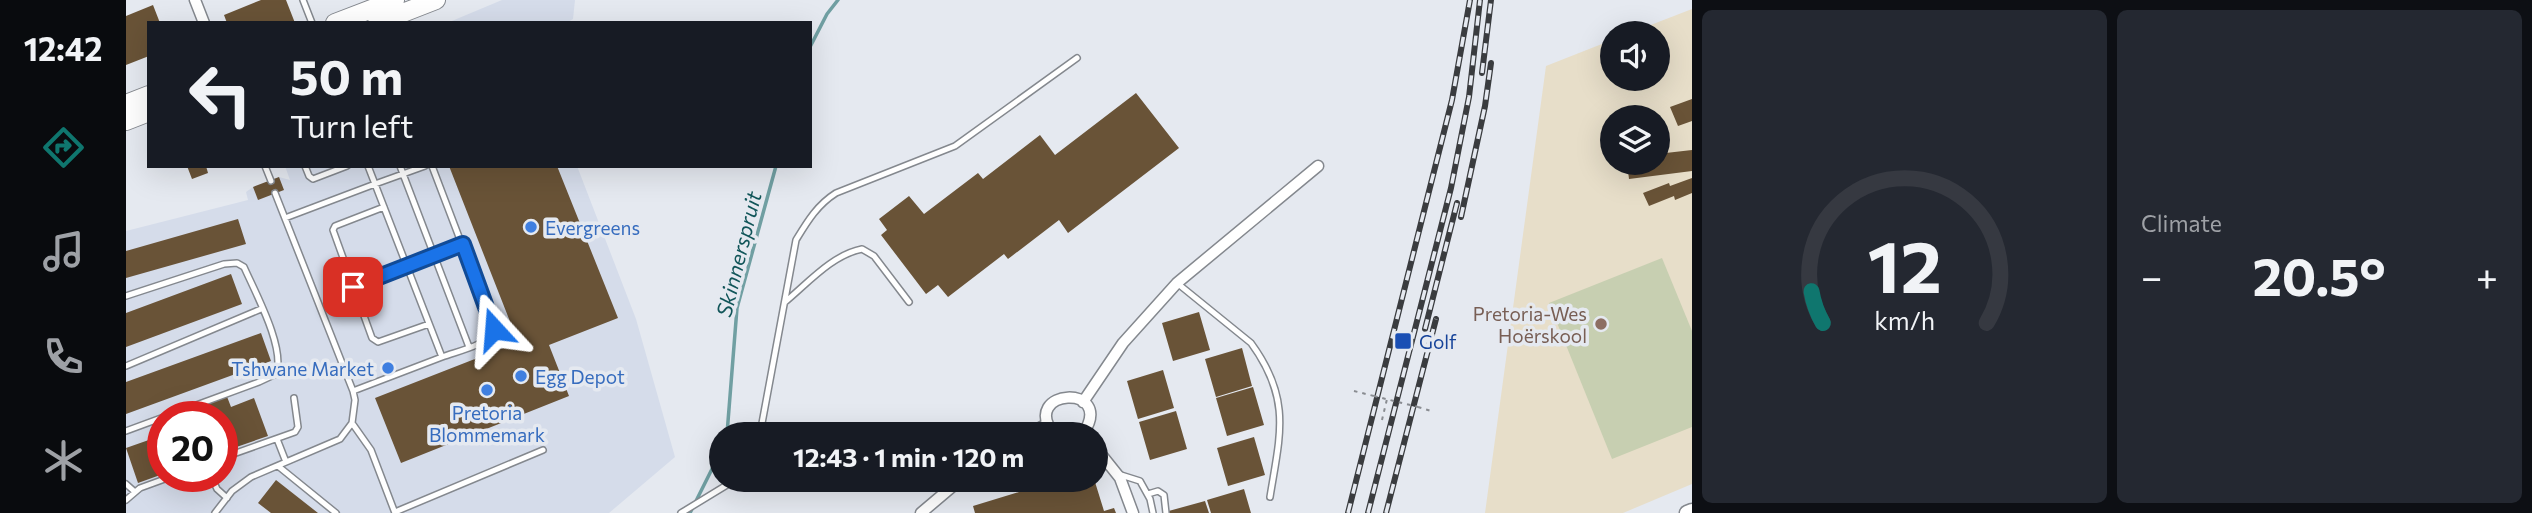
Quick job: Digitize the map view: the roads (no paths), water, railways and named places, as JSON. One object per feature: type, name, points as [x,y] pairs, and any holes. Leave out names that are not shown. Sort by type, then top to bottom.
[{"type":"main road","points":[[340,21],[395,0]]},
{"type":"main road","points":[[382,21],[436,0]]},
{"type":"main road","points":[[126,104],[147,96]]},
{"type":"main road","points":[[126,121],[147,113]]},
{"type":"street","points":[[195,0],[203,21]]},
{"type":"street","points":[[1083,402],[1123,343],[1177,283],[1318,166]]},
{"type":"street","points":[[1047,422],[1047,412],[1052,403],[1062,397],[1073,397],[1083,402],[1089,412],[1089,422]]},
{"type":"street","points":[[1108,462],[1118,474],[1133,513]]},
{"type":"street","points":[[921,513],[946,492]]},
{"type":"street","points":[[1687,513],[1692,511]]},
{"type":"lane","points":[[303,0],[311,21]]},
{"type":"lane","points":[[762,422],[796,240],[810,217],[823,202],[836,193],[954,146],[1077,58]]},
{"type":"lane","points":[[266,168],[271,181]]},
{"type":"lane","points":[[306,168],[313,179],[342,168]]},
{"type":"lane","points":[[369,168],[442,357]]},
{"type":"lane","points":[[401,168],[469,346]]},
{"type":"lane","points":[[285,218],[420,168]]},
{"type":"lane","points":[[353,391],[485,340],[494,329],[433,168]]},
{"type":"lane","points":[[215,513],[242,482],[340,439],[352,423],[355,400],[353,391],[275,193]]},
{"type":"lane","points":[[384,207],[335,226],[333,230],[353,287],[374,341],[378,342],[429,324]]},
{"type":"lane","points":[[353,287],[463,244]]},
{"type":"lane","points":[[785,302],[835,261],[851,251],[862,249],[874,256],[909,302]]},
{"type":"lane","points":[[126,296],[224,264],[237,263],[244,267],[278,351],[279,366],[276,374],[126,431]]},
{"type":"lane","points":[[1177,283],[1251,344],[1259,355],[1277,395],[1281,419],[1270,498]]},
{"type":"lane","points":[[126,366],[261,309]]},
{"type":"lane","points":[[238,452],[295,432],[298,427],[294,398]]},
{"type":"lane","points":[[352,423],[371,450],[395,512],[543,450]]},
{"type":"lane","points":[[277,439],[286,462]]},
{"type":"lane","points":[[278,466],[336,513]]},
{"type":"lane","points":[[1118,474],[1140,481],[1148,494],[1153,513]]},
{"type":"lane","points":[[126,484],[135,492]]},
{"type":"lane","points":[[126,500],[147,487]]},
{"type":"lane","points":[[1148,494],[1158,491],[1164,495],[1166,513]]},
{"type":"lane","points":[[220,492],[227,498]]},
{"type":"lane","points":[[681,513],[715,492]]},
{"type":"waterway","name":"Skinnerspruit","points":[[812,43],[827,14],[838,0]]},
{"type":"waterway","name":"Skinnerspruit","points":[[728,422],[737,308],[775,168]]},
{"type":"waterway","name":"Skinnerspruit","points":[[690,513],[709,475]]},
{"type":"railway","points":[[1348,513],[1452,100],[1470,0]]},
{"type":"railway","points":[[1368,513],[1451,188],[1469,97],[1480,0]]},
{"type":"railway","points":[[1482,73],[1491,0]]},
{"type":"railway","points":[[1461,217],[1485,106],[1491,63]]},
{"type":"railway","points":[[1425,329],[1457,203]]},
{"type":"railway","points":[[1386,513],[1436,319]]},
{"type":"place","name":"Evergreens","points":[[531,227]]},
{"type":"place","name":"Pretoria-Wes Hoërskool","points":[[1601,324]]},
{"type":"place","name":"Golf","points":[[1403,341]]},
{"type":"place","name":"Tshwane Market","points":[[388,368]]},
{"type":"place","name":"Egg Depot","points":[[521,376]]},
{"type":"place","name":"Pretoria Blommemark","points":[[487,390]]}]
